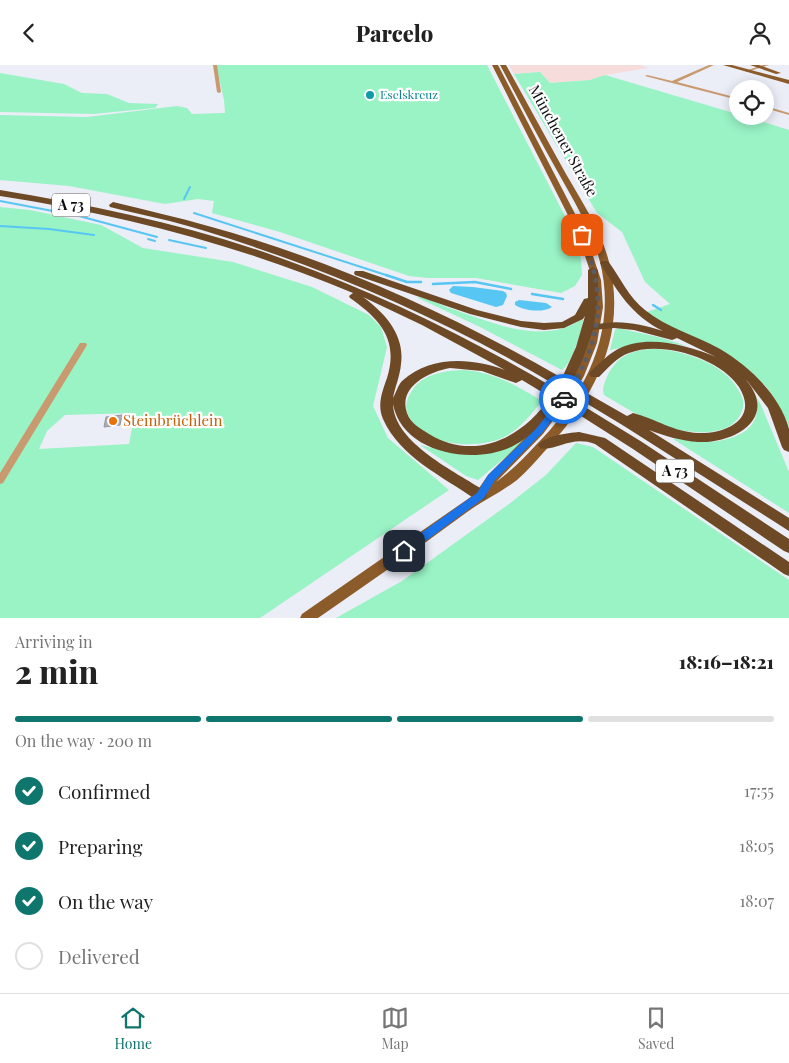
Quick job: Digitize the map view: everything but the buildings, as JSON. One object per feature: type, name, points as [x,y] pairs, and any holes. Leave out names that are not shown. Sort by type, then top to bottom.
[{"type":"highway","name":"A 73","points":[[0,186],[110,204],[175,224],[329,280],[442,331],[555,404],[642,449],[789,547]]},
{"type":"highway","name":"A 73","points":[[0,193],[175,224],[268,247],[359,281],[428,312],[514,355],[596,402],[789,525]]},
{"type":"highway","points":[[268,247],[316,259],[515,324],[537,327],[560,325],[578,317],[592,306]]},
{"type":"highway","points":[[605,263],[625,295],[640,312],[707,348],[739,368],[760,387],[776,412],[789,447]]},
{"type":"highway","points":[[555,404],[532,388],[489,368],[452,365],[432,369],[414,378],[403,391],[399,406],[405,422],[423,439],[446,448],[473,451],[499,447],[514,440],[555,404],[575,374],[595,293],[593,269]]},
{"type":"highway","points":[[329,280],[373,309],[392,334],[396,347],[396,359],[386,405],[388,417],[396,430],[411,447],[480,495]]},
{"type":"highway","points":[[596,328],[610,325],[652,331],[707,348]]},
{"type":"highway","points":[[593,377],[619,353],[631,348],[655,345],[677,347],[701,355],[727,370],[744,386],[751,408],[749,417],[740,427],[718,436],[699,437],[662,431],[596,402]]},
{"type":"highway","points":[[545,445],[573,436],[593,438],[680,494],[789,570]]},
{"type":"main road","name":"Münchener Straße","points":[[495,65],[570,211],[588,251],[593,269]]},
{"type":"main road","name":"Münchener Straße","points":[[480,495],[503,484],[545,445],[569,418],[593,377],[605,347],[610,325],[611,308],[611,294],[605,263],[587,218],[503,65]]},
{"type":"main road","points":[[726,65],[789,82]]},
{"type":"main road","points":[[753,65],[789,76]]},
{"type":"main road","points":[[575,374],[589,351],[596,328],[592,306]]},
{"type":"main road","points":[[307,618],[420,540],[480,495],[492,478],[530,441],[555,404]]},
{"type":"street","points":[[215,65],[219,92]]},
{"type":"street","points":[[674,82],[712,65]]},
{"type":"street","points":[[747,71],[767,65]]},
{"type":"street","points":[[647,76],[729,97]]},
{"type":"street","points":[[774,110],[789,114]]},
{"type":"street","points":[[0,481],[83,345]]},
{"type":"shaded area","points":[[509,65],[641,65],[648,68],[605,75],[590,80],[550,83],[540,72],[514,74]]},
{"type":"green space","points":[[216,65],[487,65],[571,228],[581,259],[582,275],[575,286],[561,293],[476,278],[409,276],[280,232],[212,213],[214,201],[198,199],[165,204],[69,186],[0,180],[0,115],[87,117],[177,106],[187,108],[192,114],[225,113]]},
{"type":"green space","points":[[540,72],[550,83],[590,80],[605,75],[729,112],[729,125],[773,125],[789,130],[789,427],[771,393],[748,369],[703,342],[657,320],[647,312],[670,304],[645,282],[622,232],[597,213],[514,74]]},
{"type":"green space","points":[[0,73],[64,84],[82,93],[107,94],[129,103],[158,104],[155,108],[93,114],[0,112]]},
{"type":"green space","points":[[0,207],[30,210],[101,225],[143,248],[233,262],[312,287],[369,315],[381,327],[387,347],[373,406],[388,438],[449,490],[260,618],[0,618]],"holes":[[[135,413],[129,444],[39,449],[47,431],[65,415]]]},
{"type":"green space","points":[[416,297],[498,325],[516,329],[550,331],[583,320],[573,355],[562,370],[480,327]]},
{"type":"green space","points":[[618,328],[687,346],[669,343],[641,343],[610,350],[615,330]]},
{"type":"green space","points":[[658,349],[694,357],[717,368],[727,376],[743,399],[743,409],[737,420],[723,429],[714,431],[696,432],[680,430],[650,420],[604,395],[603,390],[607,377],[611,369],[621,358],[642,350]]},
{"type":"green space","points":[[463,370],[495,377],[514,385],[542,401],[516,429],[495,441],[466,444],[451,443],[424,433],[414,424],[406,410],[408,398],[414,387],[433,375]]},
{"type":"green space","points":[[753,391],[761,405],[789,472],[789,513],[673,439],[708,442],[727,439],[744,432],[755,420],[757,411]]},
{"type":"green space","points":[[523,439],[526,440],[478,480],[466,476],[420,445],[453,453]]},
{"type":"green space","points":[[576,443],[593,447],[789,580],[789,618],[336,618],[402,581],[509,504],[546,475]]},
{"type":"water","points":[[453,286],[503,291],[507,296],[503,305],[496,307],[451,293],[449,290]]},
{"type":"water","points":[[519,300],[546,303],[552,307],[539,311],[528,310],[515,305],[515,302]]},
{"type":"waterway","points":[[184,199],[190,187]]},
{"type":"waterway","points":[[0,201],[79,216],[157,237]]},
{"type":"waterway","points":[[194,213],[389,276]]},
{"type":"waterway","points":[[0,226],[49,229],[94,235]]},
{"type":"waterway","points":[[148,239],[155,241]]},
{"type":"waterway","points":[[169,240],[206,248]]},
{"type":"waterway","points":[[389,276],[407,282],[421,282]]},
{"type":"waterway","points":[[433,284],[475,282],[511,289]]},
{"type":"waterway","points":[[532,294],[563,299]]},
{"type":"waterway","points":[[653,305],[661,310]]},
{"type":"way so far","points":[[564,399],[579,376],[592,343],[598,318],[597,281],[582,235]]},
{"type":"place","name":"Eselskreuz","points":[[370,95]]},
{"type":"place","name":"Steinbrüchlein","points":[[113,421]]},
{"type":"route","points":[[404,551],[480,495],[492,478],[539,431],[564,399]]}]
